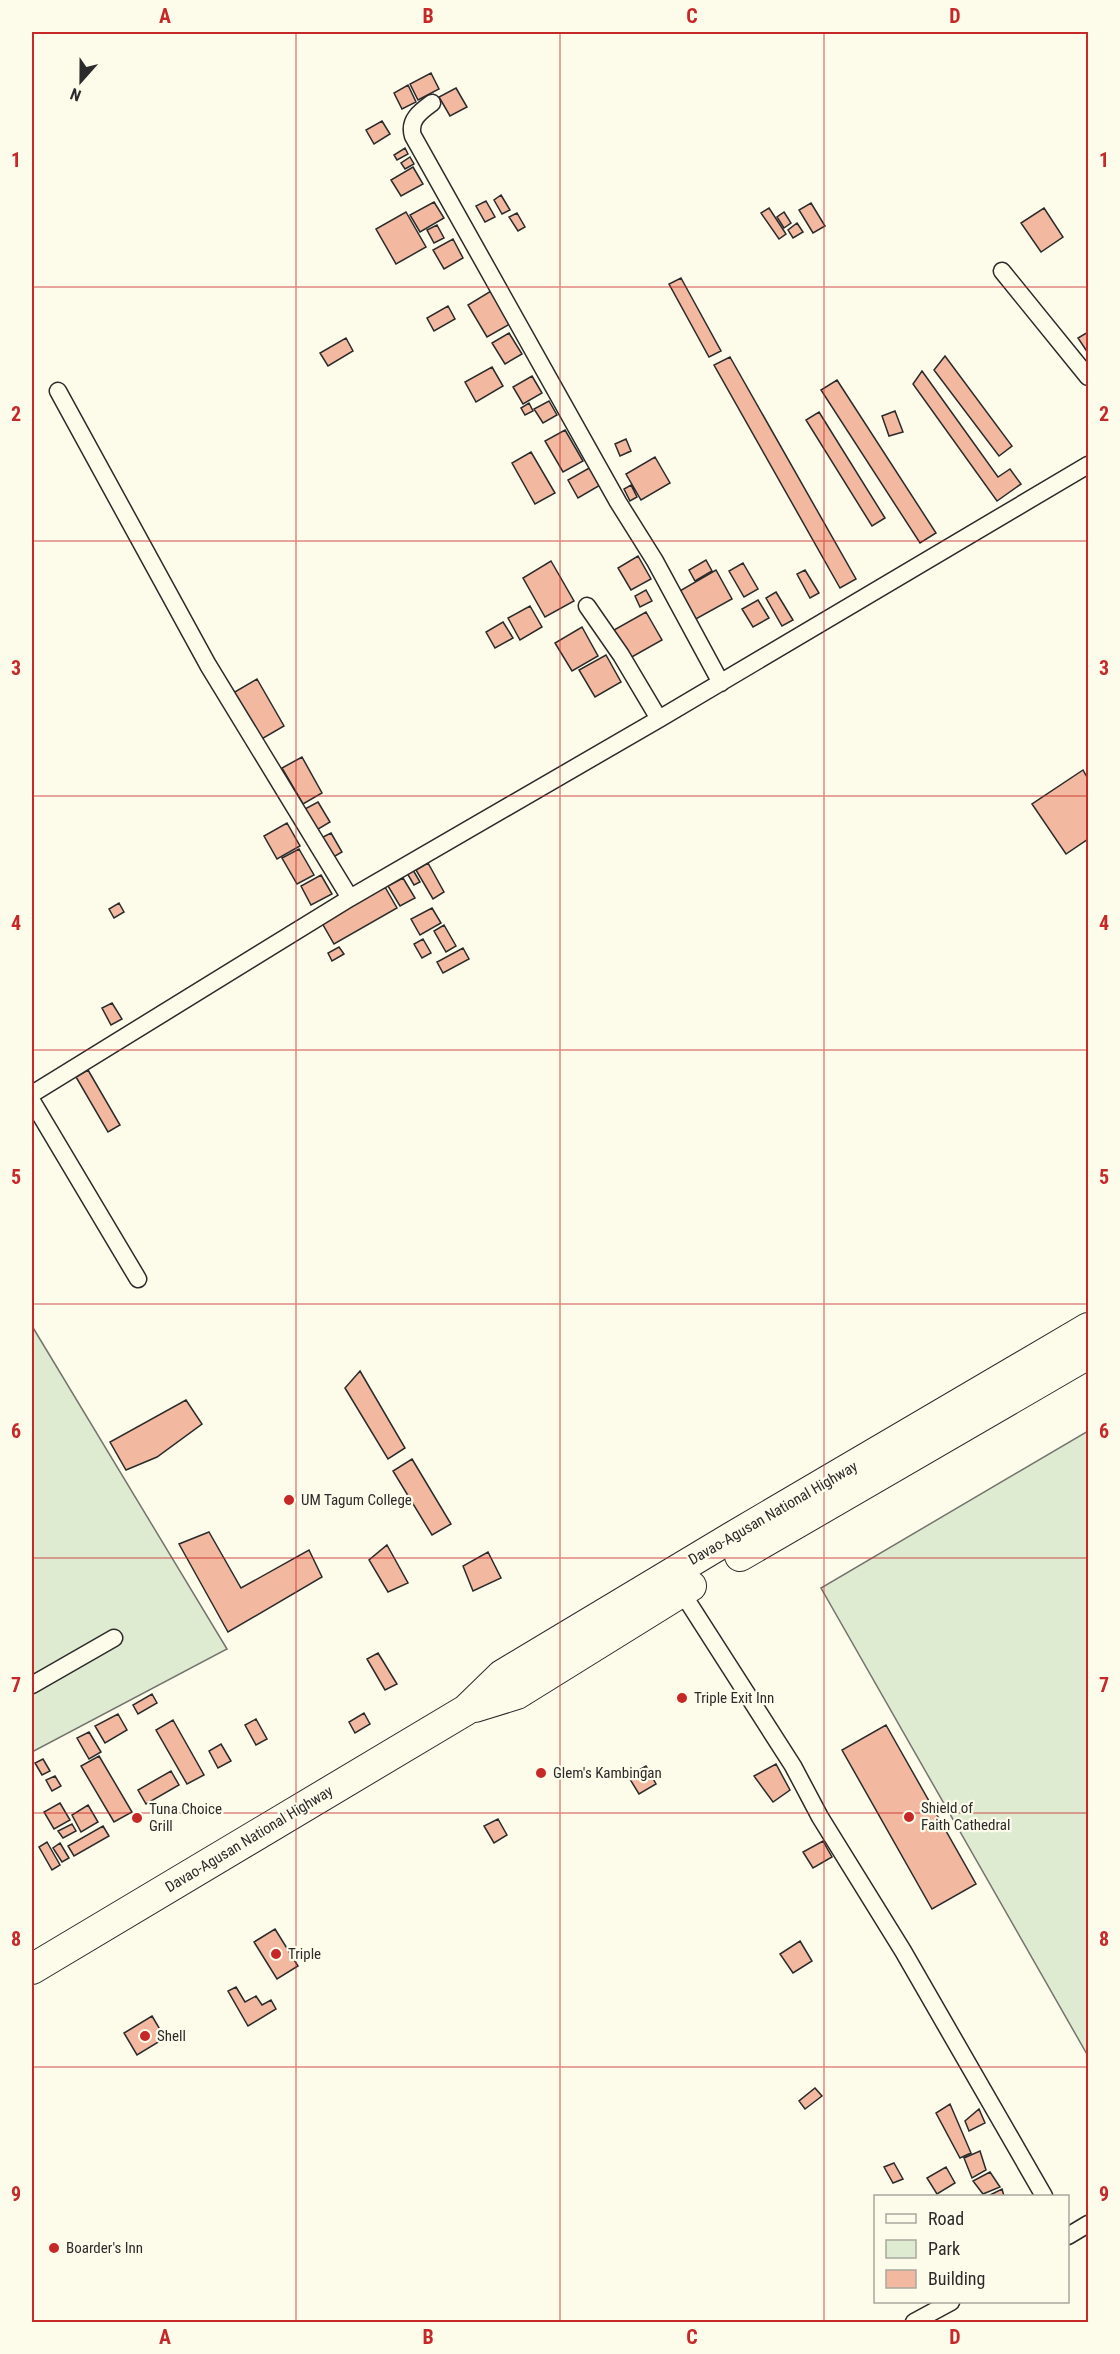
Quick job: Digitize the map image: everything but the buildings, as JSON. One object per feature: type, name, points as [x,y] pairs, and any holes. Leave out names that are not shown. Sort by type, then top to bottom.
[{"type":"highway","name":"Davao-Agusan National Highway","points":[[466,1710],[517,1694],[681,1591],[738,1546],[1089,1328]]},
{"type":"highway","name":"Davao-Agusan National Highway","points":[[32,1969],[466,1710],[502,1675],[1089,1354]]},
{"type":"street","points":[[432,103],[418,113],[412,127],[413,136],[618,502],[655,561],[721,682]]},
{"type":"street","points":[[1002,271],[1089,376]]},
{"type":"street","points":[[58,391],[208,665],[350,898]]},
{"type":"street","points":[[32,1094],[350,898],[1089,465]]},
{"type":"street","points":[[587,606],[621,655],[659,719]]},
{"type":"street","points":[[32,1101],[138,1279]]},
{"type":"street","points":[[681,1591],[793,1766],[820,1817],[903,1950],[1043,2195]]},
{"type":"street","points":[[32,1686],[114,1638]]},
{"type":"street","points":[[1069,2235],[1089,2224]]},
{"type":"street","points":[[914,2322],[947,2303]]},
{"type":"green space","points":[[32,1326],[227,1649],[32,1752]]},
{"type":"green space","points":[[1088,1431],[1088,2056],[821,1588]]},
{"type":"place","name":"UM Tagum College","points":[[289,1500]]},
{"type":"place","name":"Triple Exit Inn","points":[[682,1698]]},
{"type":"place","name":"Glem's Kambingan","points":[[541,1773]]},
{"type":"place","name":"Shield of Faith Cathedral","points":[[909,1817]]},
{"type":"place","name":"Tuna Choice Grill","points":[[137,1818]]},
{"type":"place","name":"Triple","points":[[276,1954]]},
{"type":"place","name":"Shell","points":[[145,2036]]},
{"type":"place","name":"Boarder's Inn","points":[[54,2248]]}]
